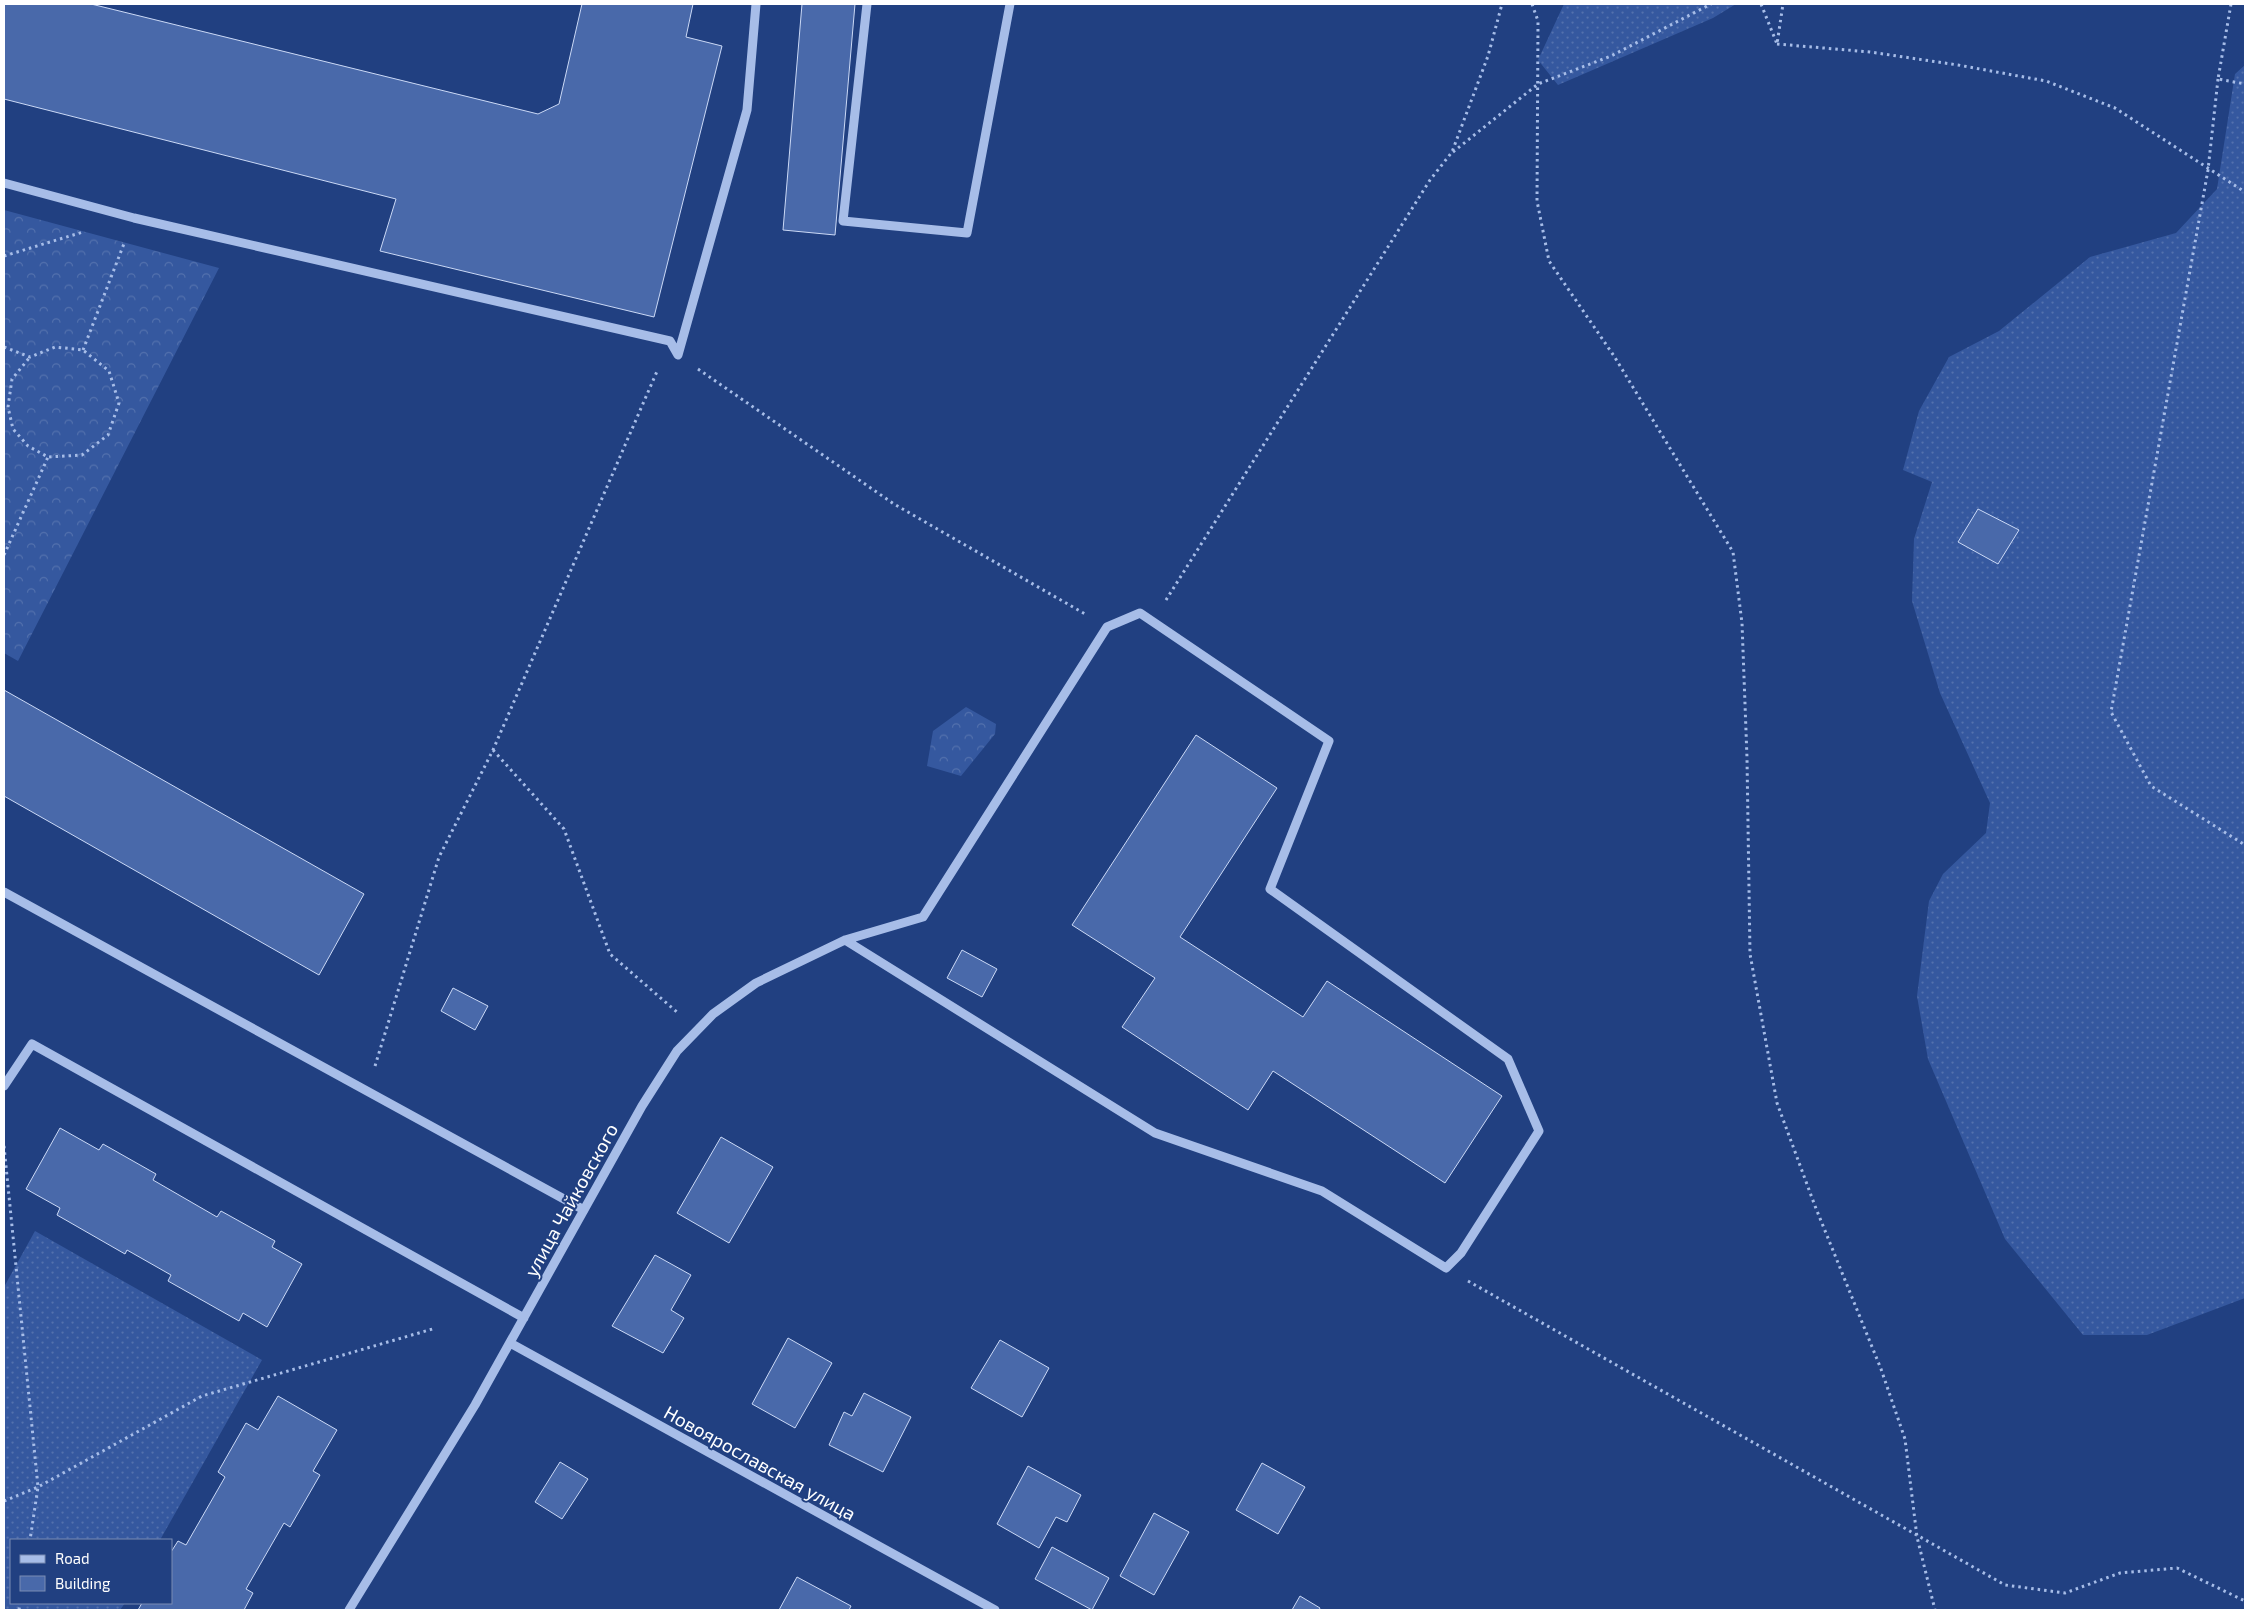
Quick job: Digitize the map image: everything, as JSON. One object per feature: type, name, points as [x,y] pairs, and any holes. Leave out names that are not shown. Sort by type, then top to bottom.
[{"type":"street","points":[[678,355],[747,110],[756,4]]},
{"type":"street","points":[[866,4],[843,221],[967,233],[1010,4]]},
{"type":"street","points":[[4,183],[134,218],[670,341],[678,355]]},
{"type":"street","points":[[845,940],[1155,1133],[1322,1191],[1446,1268],[1461,1253],[1539,1131],[1508,1059],[1270,889],[1329,741],[1140,613],[1107,627]]},
{"type":"street","name":"улица Чайковского","points":[[349,1610],[475,1405],[642,1106],[677,1051],[713,1014],[756,982],[845,940],[924,917],[1107,627]]},
{"type":"street","points":[[4,892],[584,1210]]},
{"type":"street","points":[[4,1086],[32,1044],[524,1318]]},
{"type":"street","name":"Новоярославская улица","points":[[510,1343],[995,1610]]},
{"type":"path","points":[[1452,152],[1488,56],[1502,4]]},
{"type":"path","points":[[1532,4],[1538,21],[1537,201],[1549,261],[1614,356],[1733,552],[1742,623],[1747,758],[1750,954],[1775,1094],[1815,1206],[1881,1370],[1904,1440],[1916,1537],[1935,1610]]},
{"type":"path","points":[[1153,621],[1430,180],[1452,152],[1538,84],[1611,56],[1711,4]]},
{"type":"path","points":[[1761,4],[1777,44]]},
{"type":"path","points":[[1777,44],[1783,4]]},
{"type":"path","points":[[2231,4],[2218,79],[2208,170],[2111,712],[2151,786],[2245,845]]},
{"type":"path","points":[[1777,44],[1870,52],[1958,65],[2046,82],[2115,108],[2208,170],[2245,192]]},
{"type":"path","points":[[2218,79],[2245,84]]},
{"type":"path","points":[[83,350],[134,218]]},
{"type":"path","points":[[4,256],[88,231]]},
{"type":"path","points":[[368,1090],[439,857],[493,750],[670,341]]},
{"type":"path","points":[[4,347],[30,358]]},
{"type":"path","points":[[55,347],[83,350],[109,371],[119,403],[108,435],[82,455],[48,457],[28,446],[13,429],[6,406],[12,379],[30,358],[55,347]]},
{"type":"path","points":[[678,355],[894,504],[1107,627]]},
{"type":"path","points":[[4,555],[48,457]]},
{"type":"path","points":[[493,750],[564,829],[610,954],[698,1030]]},
{"type":"path","points":[[4,1146],[38,1487],[30,1539]]},
{"type":"path","points":[[1446,1268],[1916,1537],[2005,1585],[2065,1593],[2120,1573],[2177,1568],[2245,1601]]},
{"type":"path","points":[[4,1501],[38,1487],[202,1396],[436,1328]]},
{"type":"green space","points":[[1564,4],[1736,4],[1713,18],[1558,85],[1538,60]]},
{"type":"green space","points":[[2245,65],[2245,1298],[2147,1335],[2083,1335],[2005,1239],[1928,1059],[1917,996],[1929,901],[1943,874],[1986,833],[1990,803],[1940,693],[1912,601],[1914,539],[1932,482],[1903,470],[1919,411],[1949,357],[1999,331],[2090,257],[2176,233],[2217,189],[2235,74]]},
{"type":"green space","points":[[4,210],[219,268],[18,661],[4,653]]},
{"type":"green space","points":[[966,707],[996,724],[995,734],[961,776],[927,766],[933,731]]},
{"type":"green space","points":[[35,1231],[262,1360],[161,1539],[10,1539],[10,1604],[124,1604],[120,1610],[4,1610],[4,1287]]},
{"type":"building","points":[[4,4],[91,4],[538,114],[559,104],[582,4],[693,4],[686,37],[722,46],[654,317],[380,251],[396,199],[4,99]]},
{"type":"building","points":[[802,4],[855,4],[835,235],[783,230]]},
{"type":"building","points":[[1978,509],[2019,530],[1998,564],[1958,542]]},
{"type":"building","points":[[4,690],[364,894],[319,975],[4,796]]},
{"type":"building","points":[[1196,735],[1277,788],[1180,937],[1303,1017],[1327,981],[1502,1096],[1445,1183],[1273,1071],[1248,1110],[1122,1027],[1155,978],[1072,925]]},
{"type":"building","points":[[962,950],[997,969],[982,997],[947,978]]},
{"type":"building","points":[[453,988],[488,1006],[475,1030],[441,1011]]},
{"type":"building","points":[[60,1128],[99,1150],[103,1144],[156,1174],[153,1180],[217,1217],[221,1211],[275,1241],[272,1247],[302,1264],[267,1327],[243,1313],[239,1321],[168,1281],[171,1275],[127,1250],[125,1254],[57,1215],[60,1208],[26,1189]]},
{"type":"building","points":[[721,1137],[773,1167],[729,1243],[677,1213]]},
{"type":"building","points":[[655,1255],[691,1275],[671,1310],[684,1318],[663,1353],[612,1326]]},
{"type":"building","points":[[788,1338],[832,1363],[795,1428],[752,1404]]},
{"type":"building","points":[[1000,1340],[1049,1368],[1022,1417],[971,1388]]},
{"type":"building","points":[[864,1393],[911,1417],[883,1472],[829,1445],[844,1412],[852,1416]]},
{"type":"building","points":[[278,1396],[337,1430],[313,1471],[320,1475],[290,1527],[284,1523],[246,1589],[253,1593],[244,1610],[138,1610],[141,1604],[172,1604],[172,1550],[178,1541],[186,1545],[225,1477],[218,1472],[246,1423],[258,1430]]},
{"type":"building","points":[[560,1462],[588,1479],[562,1519],[535,1502]]},
{"type":"building","points":[[1262,1463],[1305,1487],[1278,1534],[1236,1510]]},
{"type":"building","points":[[1028,1466],[1081,1495],[1067,1522],[1056,1517],[1039,1548],[997,1524]]},
{"type":"building","points":[[1154,1513],[1189,1532],[1154,1595],[1120,1576]]},
{"type":"building","points":[[1052,1547],[1109,1578],[1092,1610],[1035,1579]]},
{"type":"building","points":[[797,1577],[851,1606],[849,1610],[779,1610]]},
{"type":"building","points":[[1300,1596],[1320,1608],[1319,1610],[1292,1610]]}]
